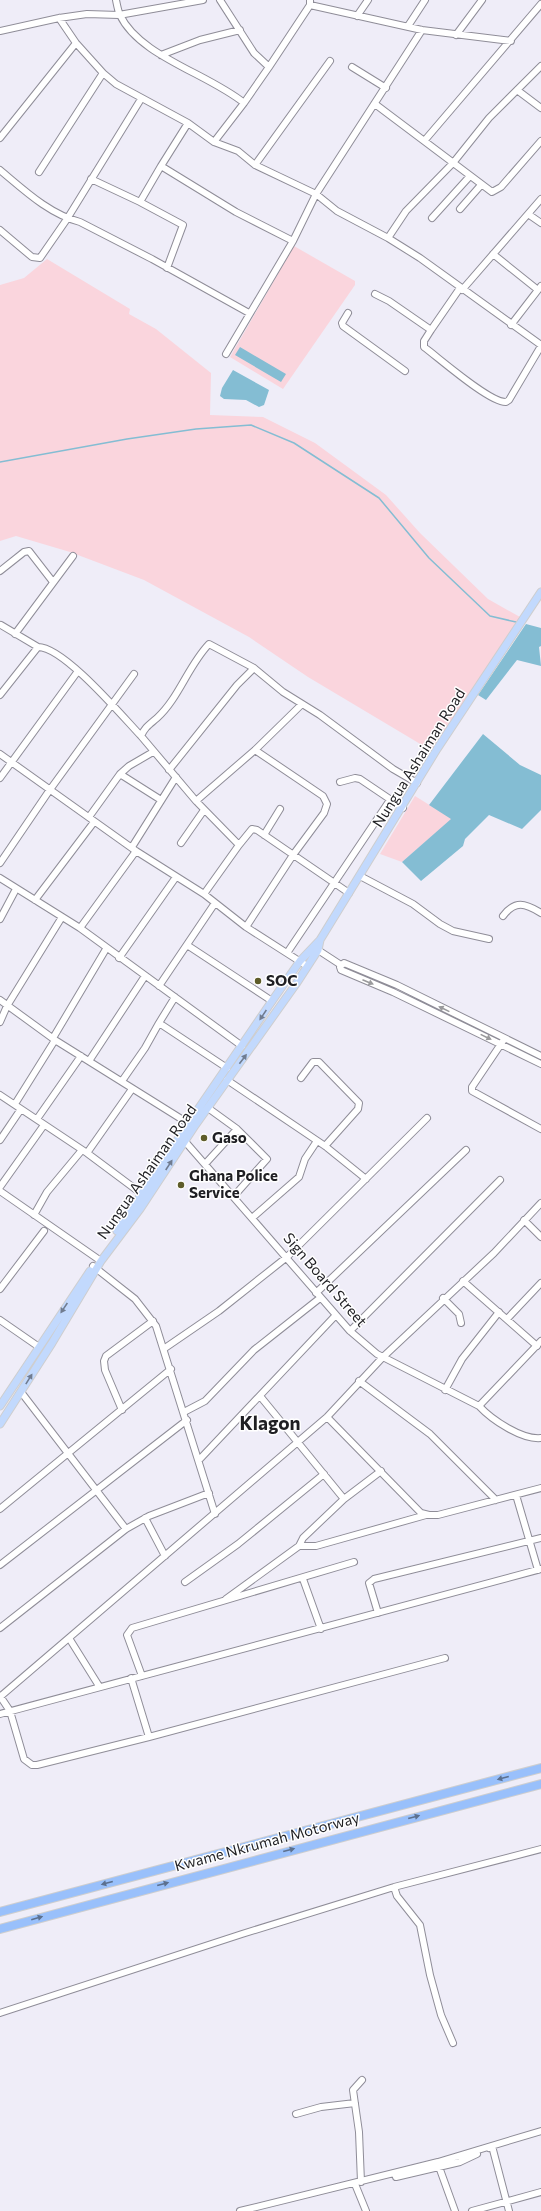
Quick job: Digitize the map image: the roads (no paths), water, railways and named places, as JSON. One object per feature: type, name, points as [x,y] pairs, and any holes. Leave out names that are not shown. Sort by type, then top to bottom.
[{"type":"highway","name":"Kwame Nkrumah Motorway","points":[[0,1912],[541,1768]]},
{"type":"highway","name":"Kwame Nkrumah Motorway","points":[[0,1929],[541,1784]]},
{"type":"main road","name":"Nungua Ashaiman Road","points":[[0,1424],[21,1392],[98,1260],[142,1194],[191,1125],[272,1001],[300,961],[320,940],[403,808],[417,783],[541,592]]},
{"type":"main road","name":"Nungua Ashaiman Road","points":[[191,1125],[208,1108],[308,966],[318,950],[320,940]]},
{"type":"main road","name":"Nungua Ashaiman Road","points":[[0,1406],[95,1267],[140,1209],[182,1138]]},
{"type":"street","points":[[116,0],[119,15],[138,38],[161,55],[220,86],[244,102]]},
{"type":"street","points":[[0,32],[59,18],[87,14],[119,15],[174,2],[203,0]]},
{"type":"street","points":[[220,0],[254,53],[269,67]]},
{"type":"street","points":[[357,16],[368,0]]},
{"type":"street","points":[[408,26],[425,0]]},
{"type":"street","points":[[456,35],[482,0]]},
{"type":"street","points":[[214,142],[269,67],[310,2],[357,16],[422,30],[511,41]]},
{"type":"street","points":[[425,140],[541,4]]},
{"type":"street","points":[[59,18],[76,43],[103,73],[141,99],[188,123],[214,142],[238,151],[255,165],[316,194],[337,212],[388,238],[420,258],[461,289],[541,346],[508,400],[503,402],[476,386],[424,347],[424,341],[461,289],[541,199]]},
{"type":"street","points":[[161,55],[200,40],[240,30]]},
{"type":"street","points":[[226,354],[293,240],[316,194],[357,129],[386,88],[422,30]]},
{"type":"street","points":[[0,138],[76,43]]},
{"type":"street","points":[[255,165],[330,61]]},
{"type":"street","points":[[388,238],[406,211],[453,163],[489,118],[541,66]]},
{"type":"street","points":[[352,67],[386,88]]},
{"type":"street","points":[[38,172],[103,73]]},
{"type":"street","points":[[517,90],[541,108]]},
{"type":"street","points":[[0,230],[32,257],[40,258],[67,219],[141,99]]},
{"type":"street","points":[[375,104],[425,140],[492,192],[501,188],[541,141]]},
{"type":"street","points":[[140,202],[188,123]]},
{"type":"street","points":[[161,166],[236,212],[293,240]]},
{"type":"street","points":[[0,170],[28,194],[67,219],[80,222],[249,313]]},
{"type":"street","points":[[432,218],[470,176]]},
{"type":"street","points":[[91,179],[140,202],[183,225],[167,268]]},
{"type":"street","points":[[460,209],[482,185]]},
{"type":"street","points":[[528,214],[541,223]]},
{"type":"street","points":[[493,254],[540,288],[511,325]]},
{"type":"street","points":[[375,294],[389,301],[431,330]]},
{"type":"street","points":[[348,313],[342,322],[343,326],[405,371]]},
{"type":"street","points":[[0,571],[24,552],[29,551],[53,582]]},
{"type":"street","points":[[15,634],[73,556]]},
{"type":"street","points":[[1,625],[38,648],[49,650],[78,671],[112,704],[204,810],[239,846]]},
{"type":"street","points":[[141,736],[145,726],[157,718],[180,688],[209,644],[254,668],[301,705],[320,715],[393,769],[417,783]]},
{"type":"street","points":[[0,695],[38,648]]},
{"type":"street","points":[[169,770],[237,685],[254,668]]},
{"type":"street","points":[[0,778],[10,762],[78,671]]},
{"type":"street","points":[[0,862],[49,791],[134,674]]},
{"type":"street","points":[[196,801],[255,750],[301,705]]},
{"type":"street","points":[[246,927],[293,855],[324,813],[327,804],[323,796],[255,750]]},
{"type":"street","points":[[89,817],[120,774],[129,766],[153,752]]},
{"type":"street","points":[[0,754],[49,791],[89,817],[94,822],[204,894],[246,927],[308,966]]},
{"type":"street","points":[[120,774],[161,800]]},
{"type":"street","points":[[80,928],[134,849],[161,800],[176,777]]},
{"type":"street","points":[[340,782],[355,778],[360,780],[403,808]]},
{"type":"street","points":[[287,953],[335,884],[390,800]]},
{"type":"street","points":[[264,835],[280,809]]},
{"type":"street","points":[[181,843],[204,810]]},
{"type":"street","points":[[35,900],[94,822]]},
{"type":"street","points":[[204,894],[252,829],[264,835],[349,893]]},
{"type":"street","points":[[360,876],[413,904],[440,924],[453,931],[489,939]]},
{"type":"street","points":[[119,958],[176,877]]},
{"type":"street","points":[[0,878],[80,928],[106,949],[242,1046]]},
{"type":"street","points":[[0,919],[16,889]]},
{"type":"street","points":[[159,986],[215,903]]},
{"type":"street","points":[[503,916],[510,907],[518,904],[531,907],[541,913]]},
{"type":"street","points":[[0,1022],[8,1006],[62,917]]},
{"type":"street","points":[[187,945],[272,1001]]},
{"type":"street","points":[[14,1104],[54,1039],[106,949]]},
{"type":"street","points":[[318,950],[341,965],[344,963],[397,985],[503,1041],[541,1064]]},
{"type":"street","points":[[341,965],[341,970],[503,1041],[541,1056]]},
{"type":"street","points":[[89,1061],[145,976]]},
{"type":"street","points":[[394,992],[397,985]]},
{"type":"street","points":[[122,1081],[145,1048],[175,997]]},
{"type":"street","points":[[0,1000],[54,1039],[191,1125]]},
{"type":"street","points":[[159,1023],[227,1068]]},
{"type":"street","points":[[503,1041],[472,1087],[472,1091],[541,1129]]},
{"type":"street","points":[[37,1119],[81,1056]]},
{"type":"street","points":[[301,1078],[314,1062],[319,1062],[358,1103],[358,1109],[325,1146]]},
{"type":"street","points":[[227,1080],[325,1146],[366,1179]]},
{"type":"street","points":[[34,1215],[47,1192],[84,1152],[132,1089]]},
{"type":"street","points":[[0,1095],[37,1119],[142,1194]]},
{"type":"street","points":[[208,1108],[237,1130],[267,1158],[234,1196]]},
{"type":"street","points":[[0,1140],[21,1109]]},
{"type":"street","points":[[165,1348],[219,1311],[287,1257],[426,1118]]},
{"type":"street","points":[[0,1187],[44,1125]]},
{"type":"street","points":[[206,1163],[237,1130]]},
{"type":"street","name":"Sign Board Street","points":[[182,1138],[206,1163],[287,1257],[335,1316],[350,1331],[383,1357],[445,1390],[479,1406],[485,1413],[525,1437],[541,1438]]},
{"type":"street","points":[[252,1218],[299,1177],[305,1159],[316,1141]]},
{"type":"street","points":[[184,1412],[205,1401],[254,1350],[318,1295],[466,1150]]},
{"type":"street","points":[[350,1331],[500,1180]]},
{"type":"street","points":[[1,1194],[34,1215],[98,1260]]},
{"type":"street","points":[[445,1658],[149,1737],[32,1765],[24,1759],[10,1712],[0,1696],[215,1514],[327,1416],[383,1357],[462,1281],[494,1253],[541,1203]]},
{"type":"street","points":[[524,1220],[541,1237]]},
{"type":"street","points":[[0,1290],[44,1231]]},
{"type":"street","points":[[95,1267],[135,1299],[153,1321],[165,1348],[215,1514]]},
{"type":"street","points":[[462,1281],[498,1312],[539,1343],[479,1406]]},
{"type":"street","points":[[507,1319],[541,1283]]},
{"type":"street","points":[[444,1298],[459,1314],[462,1324]]},
{"type":"street","points":[[445,1390],[462,1359],[498,1312]]},
{"type":"street","points":[[199,1460],[335,1316]]},
{"type":"street","points":[[0,1320],[39,1347]]},
{"type":"street","points":[[122,1410],[105,1370],[104,1361],[106,1356],[153,1321]]},
{"type":"street","points":[[0,1509],[68,1452],[93,1435],[171,1369]]},
{"type":"street","points":[[360,1381],[430,1434],[496,1500]]},
{"type":"street","points":[[21,1392],[126,1529]]},
{"type":"street","points":[[260,1396],[344,1499]]},
{"type":"street","points":[[327,1416],[421,1513],[426,1515]]},
{"type":"street","points":[[0,1565],[187,1420]]},
{"type":"street","points":[[223,1602],[299,1546],[303,1538],[344,1499],[381,1471]]},
{"type":"street","points":[[184,1582],[238,1544],[324,1474]]},
{"type":"street","points":[[299,1546],[316,1546],[426,1515],[438,1515],[541,1488]]},
{"type":"street","points":[[0,1628],[126,1529],[145,1518],[209,1493]]},
{"type":"street","points":[[0,1714],[99,1686],[321,1629],[539,1570],[516,1495]]},
{"type":"street","points":[[145,1518],[165,1556]]},
{"type":"street","points":[[378,1613],[369,1588],[369,1583],[374,1579],[530,1542],[541,1538]]},
{"type":"street","points":[[142,1676],[127,1635],[129,1630],[354,1562]]},
{"type":"street","points":[[303,1578],[321,1629]]},
{"type":"street","points":[[69,1638],[99,1686]]},
{"type":"street","points":[[131,1678],[149,1737]]},
{"type":"street","points":[[0,2013],[242,1934],[394,1887],[541,1849]]},
{"type":"street","points":[[394,1887],[397,1896],[420,1925],[430,1975],[441,2015],[453,2043]]},
{"type":"street","points":[[362,2080],[354,2087],[359,2132],[358,2183],[366,2211]]},
{"type":"street","points":[[296,2114],[321,2107],[355,2103]]},
{"type":"street","points":[[396,2177],[541,2131]]},
{"type":"street","points":[[492,2146],[509,2211]]},
{"type":"street","points":[[240,2211],[439,2164]]},
{"type":"street","points":[[439,2164],[455,2211]]},
{"type":"street","points":[[472,2211],[507,2203],[541,2192]]},
{"type":"water","points":[[240,347],[286,374],[281,382],[235,355]]},
{"type":"water","points":[[233,370],[269,390],[264,405],[259,407],[246,400],[224,399],[220,396],[222,388]]},
{"type":"water","points":[[526,624],[541,628],[541,646],[539,647],[541,666],[517,660],[486,700],[478,695]]},
{"type":"water","points":[[483,734],[520,765],[541,775],[541,810],[522,829],[489,815],[465,839],[463,846],[421,881],[402,862],[451,819],[429,805]]},
{"type":"waterway","points":[[0,462],[127,439],[196,429],[251,425],[294,443],[379,498],[429,558],[490,616],[516,622]]},
{"type":"place","name":"SOC","points":[[258,981]]},
{"type":"place","name":"Gaso","points":[[204,1138]]},
{"type":"place","name":"Ghana Police Service","points":[[181,1185]]},
{"type":"district","name":"Klagon","points":[[270,1423]]}]
